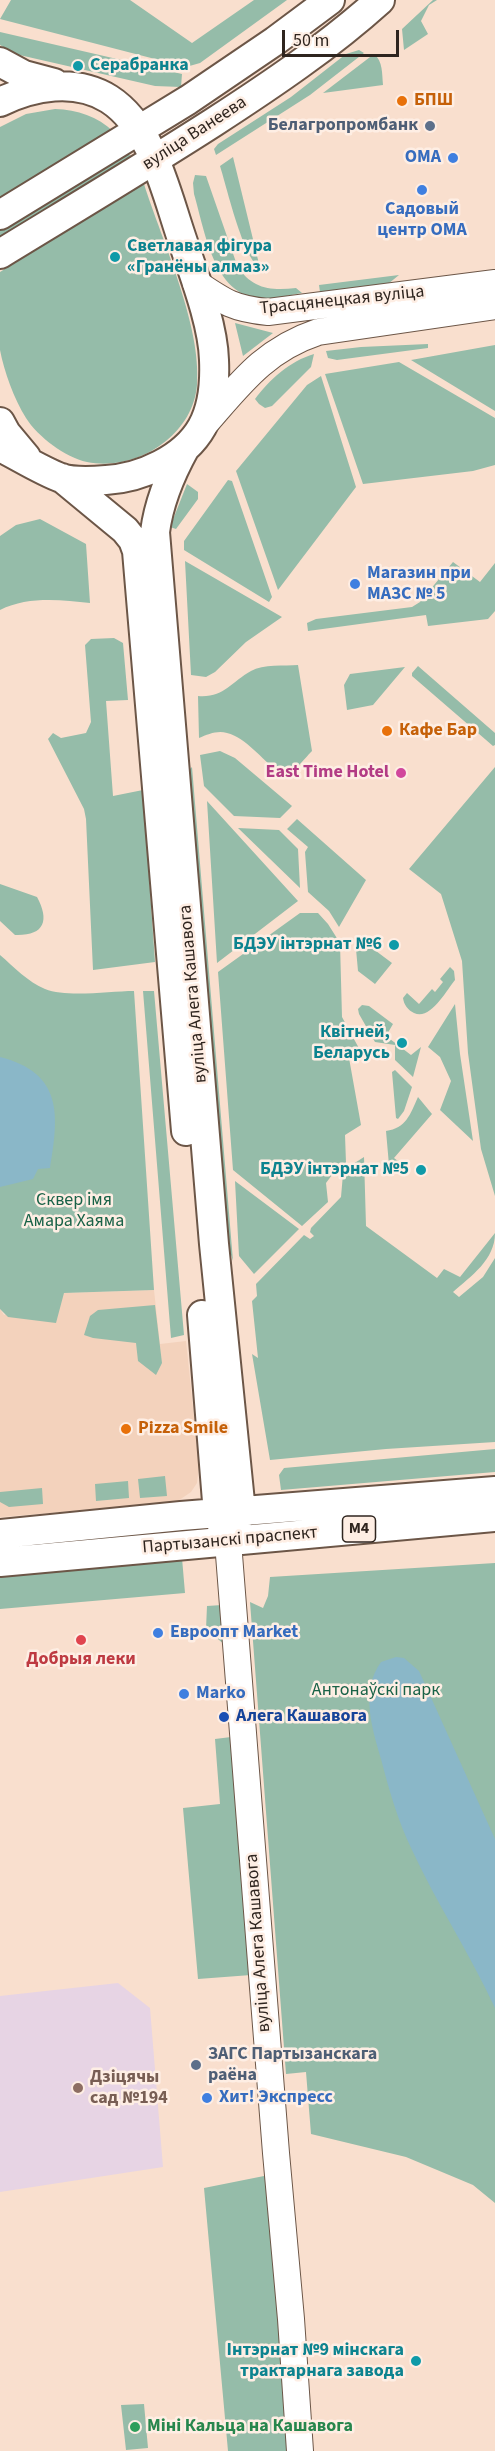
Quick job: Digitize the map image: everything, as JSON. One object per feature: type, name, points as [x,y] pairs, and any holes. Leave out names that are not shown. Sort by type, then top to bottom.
[{"type":"main road","name":"вуліца Ванеева","points":[[0,215],[256,54],[330,0]]},
{"type":"main road","name":"вуліца Ванеева","points":[[0,254],[154,161],[292,69],[380,0]]},
{"type":"main road","points":[[0,62],[24,75],[65,86]]},
{"type":"main road","name":"вуліца Алега Кашавога","points":[[65,86],[94,92],[109,99],[127,115],[138,129],[154,161],[196,283],[211,335],[214,358],[211,402],[163,494],[155,532],[218,1290],[230,1513],[228,1542],[300,2451]]},
{"type":"main road","points":[[0,102],[37,88],[65,86]]},
{"type":"main road","name":"Трасцянецкая вуліца","points":[[196,283],[227,304],[247,310],[268,312],[495,283]]},
{"type":"main road","name":"Трасцянецкая вуліца","points":[[193,437],[254,368],[298,338],[318,332],[495,306]]},
{"type":"main road","points":[[0,422],[16,447],[32,462]]},
{"type":"main road","points":[[0,447],[62,478],[125,479],[146,472],[193,437]]},
{"type":"main road","name":"вуліца Алега Кашавога","points":[[62,478],[125,530],[133,540],[137,551],[230,1513]]},
{"type":"main road","name":"Партызанскі праспект","points":[[0,1534],[495,1491]]},
{"type":"main road","name":"Партызанскі праспект","points":[[0,1562],[495,1517]]},
{"type":"shaded area","points":[[154,1290],[160,1344],[186,1341],[199,1465],[197,1483],[191,1492],[175,1503],[0,1517],[0,1309],[4,1315],[64,1293]]},
{"type":"shaded area","name":"Дзіцячы сад №194","points":[[118,1983],[150,2008],[163,2167],[0,2192],[0,1996]]},
{"type":"green space","points":[[11,0],[130,0],[192,43],[254,0],[287,0],[200,63],[186,67],[0,19]]},
{"type":"green space","points":[[433,0],[437,0],[429,5],[421,21],[428,34],[404,50],[402,29]]},
{"type":"green space","points":[[0,32],[182,74],[181,87],[155,86],[15,54],[0,45]]},
{"type":"green space","points":[[359,50],[364,53],[310,95],[216,155],[214,149],[218,144],[291,97],[346,54]]},
{"type":"green space","points":[[374,54],[381,64],[383,85],[323,93]]},
{"type":"green space","points":[[55,109],[87,115],[114,132],[0,201],[0,127],[26,114]]},
{"type":"green space","points":[[127,154],[137,158],[0,238],[0,227]]},
{"type":"green space","points":[[233,157],[260,268],[254,262],[242,237],[220,166]]},
{"type":"green space","points":[[195,175],[206,176],[237,265],[243,273],[262,287],[296,288],[302,293],[260,299],[244,295],[231,286],[221,273],[207,242],[194,194]]},
{"type":"green space","points":[[144,184],[187,311],[197,362],[197,385],[193,403],[185,420],[159,446],[124,461],[106,464],[87,462],[70,456],[45,439],[31,425],[17,402],[0,350],[0,272]]},
{"type":"green space","points":[[399,275],[388,284],[320,292],[319,285]]},
{"type":"green space","points":[[235,323],[273,333],[243,356]]},
{"type":"green space","points":[[428,344],[428,348],[337,360],[328,358],[326,351],[361,347]]},
{"type":"green space","points":[[495,345],[495,411],[411,360]]},
{"type":"green space","points":[[314,354],[311,367],[272,406],[265,408],[259,404],[255,399],[273,378],[288,366]]},
{"type":"green space","points":[[399,362],[495,418],[495,465],[473,471],[363,484],[325,374]]},
{"type":"green space","points":[[321,376],[356,487],[278,590],[236,471],[307,385]]},
{"type":"green space","points":[[228,480],[232,481],[272,597],[269,602],[184,550],[184,541]]},
{"type":"green space","points":[[187,484],[198,492],[198,499],[176,529],[170,527]]},
{"type":"green space","points":[[40,519],[86,544],[90,603],[56,600],[33,601],[0,610],[0,536],[16,525]]},
{"type":"green space","points":[[185,561],[282,617],[246,642],[215,672],[206,677],[191,675]]},
{"type":"green space","points":[[453,562],[480,582],[495,563],[495,611],[488,619],[428,626],[426,615],[308,631],[307,623],[316,619],[412,607],[420,602]]},
{"type":"green space","points":[[114,638],[123,643],[128,700],[106,701],[113,796],[143,790],[155,962],[93,970],[86,819],[84,809],[48,739],[53,733],[61,738],[86,733],[91,722],[85,645],[91,639]]},
{"type":"green space","points":[[298,665],[312,751],[292,770],[277,771],[247,744],[227,733],[217,732],[199,738],[198,696],[221,692],[256,669],[268,666]]},
{"type":"green space","points":[[418,666],[495,733],[495,745],[493,746],[412,676]]},
{"type":"green space","points":[[405,667],[373,705],[347,710],[344,685],[350,674]]},
{"type":"green space","points":[[220,751],[235,758],[292,806],[280,818],[234,816],[204,786],[200,755]]},
{"type":"green space","points":[[192,767],[233,1261],[226,1239],[187,772]]},
{"type":"green space","points":[[495,767],[495,1196],[481,1149],[468,1053],[462,961],[441,894],[409,869]]},
{"type":"green space","points":[[207,801],[298,901],[217,963]]},
{"type":"green space","points":[[297,819],[366,880],[339,927],[329,911],[308,892],[305,852],[308,847],[287,829]]},
{"type":"green space","points":[[238,828],[279,830],[298,849],[300,888]]},
{"type":"green space","points":[[0,884],[37,897],[43,913],[42,925],[38,930],[25,935],[15,935],[0,921]]},
{"type":"green space","points":[[300,913],[318,913],[340,943],[342,1017],[361,1052],[358,1056],[349,1058],[361,1125],[345,1135],[346,1163],[338,1167],[326,1183],[328,1202],[302,1226],[233,1170],[218,972]]},
{"type":"green space","points":[[364,942],[392,963],[375,984],[358,971],[356,949]]},
{"type":"green space","name":"Сквер імя Амара Хаяма","points":[[0,955],[21,974],[54,992],[76,994],[134,991],[154,1290],[64,1293],[56,1323],[8,1317],[0,1309]]},
{"type":"green space","points":[[450,967],[454,971],[455,980],[432,1009],[420,1014],[408,1009],[403,998],[407,993],[419,1004],[432,989],[435,992],[443,982],[440,979]]},
{"type":"green space","points":[[143,991],[154,991],[184,1335],[171,1338]]},
{"type":"green space","points":[[455,1004],[473,1141],[440,1110],[451,1081],[440,1057],[428,1047]]},
{"type":"green space","points":[[362,1005],[369,1006],[393,1024],[386,1036],[411,1055],[421,1047],[413,1077],[395,1060],[395,1045],[375,1042],[359,1014],[358,1009]]},
{"type":"green space","points":[[395,1070],[412,1087],[404,1111],[398,1119],[396,1118],[392,1072]]},
{"type":"green space","points":[[418,1097],[432,1114],[394,1158],[403,1165],[395,1173],[389,1165],[386,1131],[403,1124]]},
{"type":"green space","points":[[364,1157],[366,1226],[437,1278],[444,1269],[460,1277],[495,1233],[491,1251],[481,1267],[453,1292],[459,1297],[483,1277],[495,1258],[495,1442],[270,1460],[252,1354],[258,1358],[252,1301],[257,1296],[256,1284],[304,1235],[310,1239],[314,1236],[310,1232],[311,1228],[341,1197],[343,1174],[350,1166]]},
{"type":"green space","points":[[235,1181],[299,1229],[254,1274],[239,1256]]},
{"type":"green space","points":[[155,1305],[162,1363],[156,1375],[138,1361],[136,1343],[84,1335],[90,1316],[98,1310]]},
{"type":"green space","points":[[495,1449],[495,1472],[281,1490],[279,1475],[284,1468]]},
{"type":"green space","points":[[165,1476],[167,1496],[140,1498],[138,1479]]},
{"type":"green space","points":[[128,1481],[129,1498],[96,1501],[95,1484]]},
{"type":"green space","points":[[42,1488],[43,1504],[9,1507],[0,1502],[0,1492]]},
{"type":"green space","points":[[182,1558],[185,1593],[0,1609],[0,1573]]},
{"type":"green space","name":"Антонаўскі парк","points":[[495,1563],[495,2203],[473,2185],[406,2157],[311,2134],[306,2072],[286,2074],[250,1602],[263,1608],[268,1596],[270,1577]]},
{"type":"green space","points":[[222,1605],[225,1645],[206,1629],[207,1606]]},
{"type":"green space","points":[[231,1737],[251,1975],[198,1979],[183,1808],[220,1804],[215,1739]]},
{"type":"green space","points":[[269,2175],[293,2451],[228,2451],[204,2188]]},
{"type":"green space","name":"Міні Кальца на Кашавога","points":[[144,2404],[148,2448],[126,2450],[121,2405]]},
{"type":"water","points":[[0,1057],[21,1064],[36,1074],[46,1085],[55,1114],[55,1131],[50,1168],[38,1169],[33,1179],[0,1187]]},
{"type":"water","points":[[396,1657],[404,1658],[419,1671],[495,1839],[495,2008],[412,1850],[387,1782],[374,1735],[369,1697],[375,1673],[381,1662]]},
{"type":"place","name":"Серабранка","points":[[78,66]]},
{"type":"place","name":"БПШ","points":[[402,101]]},
{"type":"place","name":"Белагропромбанк","points":[[430,126]]},
{"type":"place","name":"ОМА","points":[[453,158]]},
{"type":"place","name":"Садовый центр ОМА","points":[[422,190]]},
{"type":"place","name":"Светлавая фігура «Гранёны алмаз»","points":[[115,257]]},
{"type":"place","name":"Магазин при МАЗС № 5","points":[[355,584]]},
{"type":"place","name":"Кафе Бар","points":[[387,731]]},
{"type":"place","name":"East Time Hotel","points":[[401,773]]},
{"type":"place","name":"БДЭУ інтэрнат №6","points":[[394,945]]},
{"type":"place","name":"Квітней, Беларусь","points":[[402,1043]]},
{"type":"place","name":"БДЭУ інтэрнат №5","points":[[421,1170]]},
{"type":"place","name":"Pizza Smile","points":[[126,1429]]},
{"type":"place","name":"Евроопт Market","points":[[158,1633]]},
{"type":"place","name":"Добрыя леки","points":[[81,1640]]},
{"type":"place","name":"Marko","points":[[184,1694]]},
{"type":"place","name":"Алега Кашавога","points":[[224,1717]]},
{"type":"place","name":"ЗАГС Партызанскага раёна","points":[[196,2065]]},
{"type":"place","name":"Дзіцячы сад №194","points":[[78,2088]]},
{"type":"place","name":"Хит! Экспресс","points":[[207,2098]]},
{"type":"place","name":"Інтэрнат №9 мінскага трактарнага завода","points":[[416,2361]]},
{"type":"place","name":"Міні Кальца на Кашавога","points":[[135,2427]]}]
